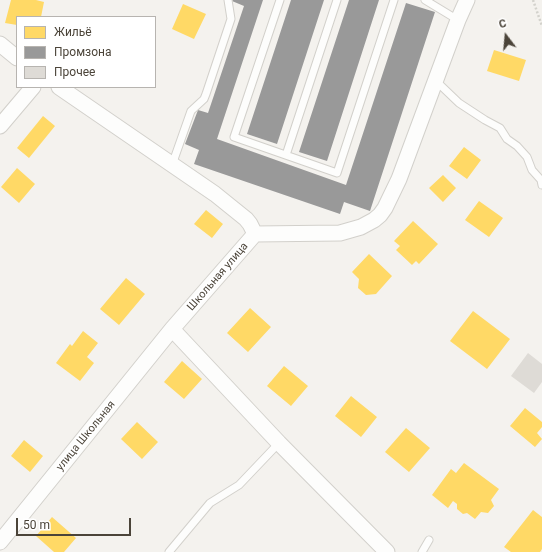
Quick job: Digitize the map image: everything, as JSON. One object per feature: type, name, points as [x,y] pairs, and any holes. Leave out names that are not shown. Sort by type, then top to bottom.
[{"type":"street","points":[[255,234],[340,233],[361,227],[380,215],[399,180],[435,80],[467,0]]},
{"type":"street","points":[[0,44],[16,57]]},
{"type":"street","points":[[0,126],[32,88]]},
{"type":"street","name":"Школьная улица","points":[[60,88],[215,194],[242,215],[250,224],[255,234],[172,329]]},
{"type":"street","points":[[172,329],[279,443],[388,552]]},
{"type":"street","name":"улица Школьная","points":[[0,542],[172,329]]},
{"type":"lane","points":[[172,165],[191,112],[204,99],[206,94],[231,19],[228,0]]},
{"type":"lane","points":[[280,0],[234,137],[337,173],[394,0]]},
{"type":"lane","points":[[286,155],[337,0]]},
{"type":"lane","points":[[425,0],[458,20]]},
{"type":"lane","points":[[435,80],[459,103],[500,128],[507,139],[528,157],[532,170],[541,180],[542,185]]},
{"type":"lane","points":[[168,552],[210,503],[239,485],[279,443]]},
{"type":"lane","points":[[422,552],[429,540]]},
{"type":"path","points":[[533,0],[542,26]]},
{"type":"building: Жильё","points":[[11,0],[36,0],[44,2],[41,16],[16,16],[16,25],[5,23]]},
{"type":"building: Жильё","points":[[183,4],[206,14],[194,39],[172,29]]},
{"type":"building: Жильё","points":[[494,50],[526,60],[519,81],[487,71]]},
{"type":"building: Жильё","points":[[43,116],[55,126],[29,158],[17,148]]},
{"type":"building: Жильё","points":[[464,147],[481,160],[467,179],[449,166]]},
{"type":"building: Жильё","points":[[17,168],[35,184],[19,203],[1,187]]},
{"type":"building: Жильё","points":[[443,175],[456,188],[443,202],[429,188]]},
{"type":"building: Жильё","points":[[479,201],[503,218],[489,237],[465,220]]},
{"type":"building: Жильё","points":[[206,210],[223,224],[212,238],[194,224]]},
{"type":"building: Жильё","points":[[413,221],[438,244],[419,264],[416,261],[412,265],[396,250],[400,246],[394,241]]},
{"type":"building: Жильё","points":[[369,254],[392,276],[376,294],[366,295],[358,288],[359,279],[352,272]]},
{"type":"building: Жильё","points":[[126,278],[145,294],[119,325],[100,309]]},
{"type":"building: Жильё","points":[[250,308],[271,327],[248,352],[227,333]]},
{"type":"building: Жильё","points":[[473,311],[510,339],[487,369],[450,341]]},
{"type":"building: Жильё","points":[[83,331],[98,343],[87,357],[94,363],[80,381],[56,363],[70,344],[72,346]]},
{"type":"building: Жильё","points":[[182,361],[202,379],[184,399],[164,382]]},
{"type":"building: Жильё","points":[[284,366],[308,386],[291,406],[267,386]]},
{"type":"building: Жильё","points":[[351,396],[377,417],[361,437],[335,416]]},
{"type":"building: Жильё","points":[[525,408],[542,422],[542,427],[537,433],[542,439],[535,447],[510,426]]},
{"type":"building: Жильё","points":[[137,422],[158,442],[142,459],[121,439]]},
{"type":"building: Жильё","points":[[406,428],[430,448],[409,472],[385,452]]},
{"type":"building: Жильё","points":[[24,440],[43,456],[30,472],[11,456]]},
{"type":"building: Жильё","points":[[464,463],[499,489],[491,500],[494,506],[488,513],[481,512],[475,519],[467,513],[463,514],[457,509],[457,504],[453,501],[448,508],[432,495],[451,469],[456,473]]},
{"type":"building: Жильё","points":[[533,510],[542,517],[542,549],[540,552],[511,552],[504,547]]},
{"type":"building: Жильё","points":[[52,517],[76,538],[64,552],[54,552],[36,536]]},
{"type":"building: Промзона","points":[[263,0],[217,139],[346,185],[406,3],[435,12],[370,211],[344,202],[340,214],[194,164],[199,150],[185,144],[198,110],[208,113],[244,6],[232,1]]},
{"type":"building: Промзона","points":[[291,0],[324,0],[277,144],[247,134]]},
{"type":"building: Промзона","points":[[349,0],[379,0],[327,161],[299,152]]},
{"type":"building: Прочее","points":[[528,353],[542,364],[542,382],[534,393],[511,376]]}]
